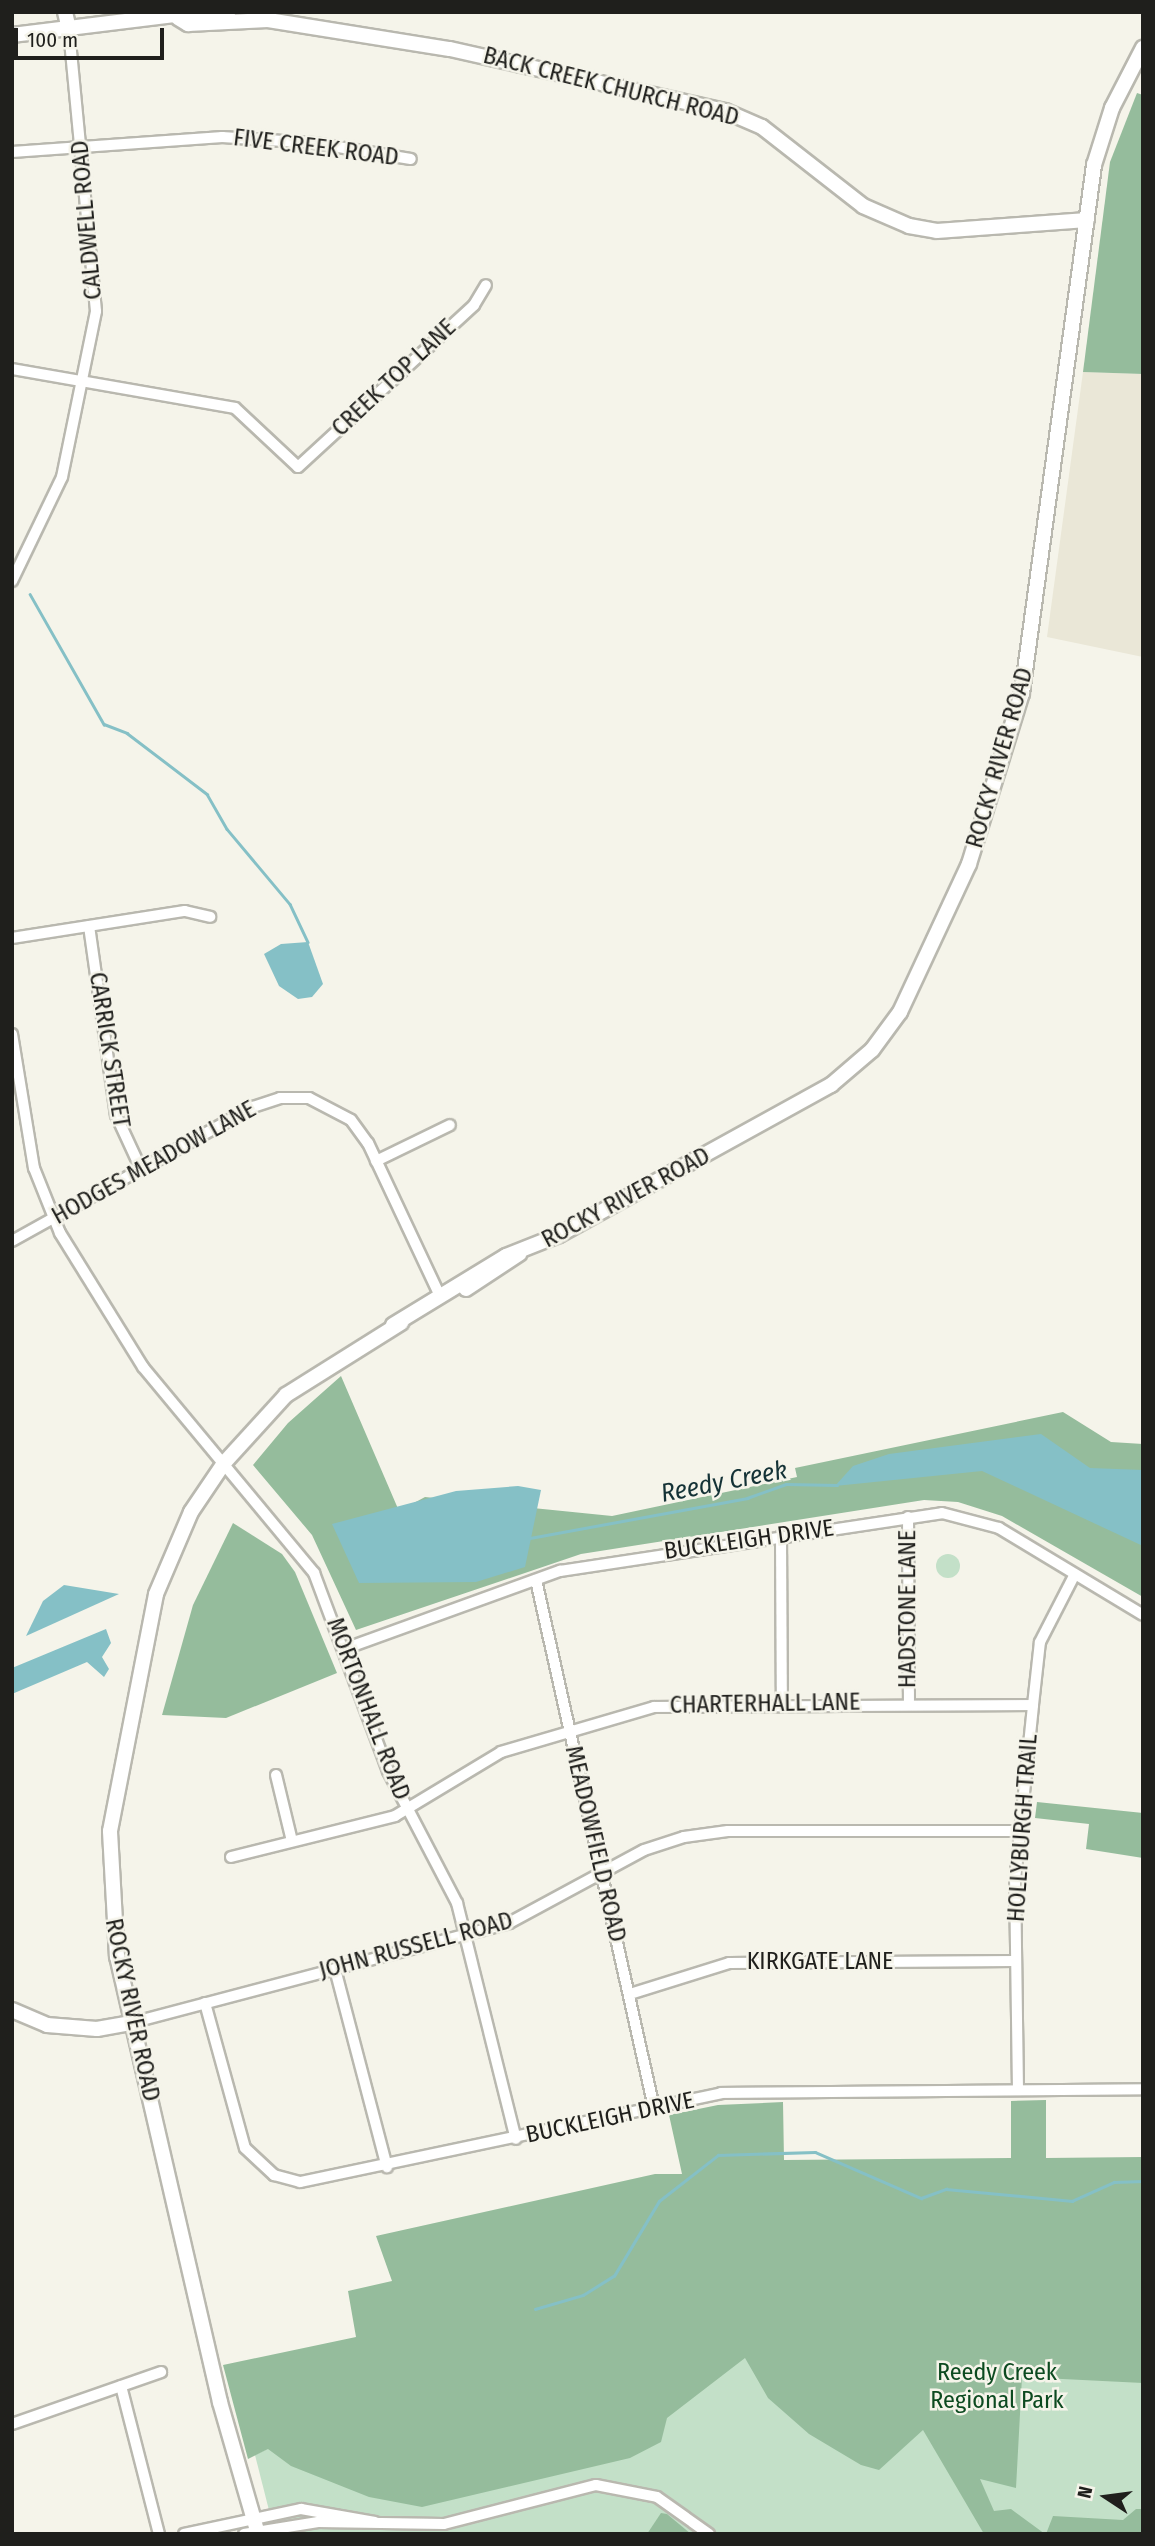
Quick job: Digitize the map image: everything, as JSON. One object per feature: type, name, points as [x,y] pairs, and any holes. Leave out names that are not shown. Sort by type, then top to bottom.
[{"type":"street","name":"CALDWELL ROAD","points":[[12,581],[62,477],[82,381],[96,291],[65,12]]},
{"type":"street","name":"BACK CREEK CHURCH ROAD","points":[[12,35],[178,18],[188,24],[235,16],[450,49],[738,115],[863,206],[909,226],[937,231],[1087,220]]},
{"type":"street","name":"ROCKY RIVER ROAD","points":[[253,2533],[253,2515],[131,2022],[109,1886],[114,1801],[156,1594],[181,1529],[224,1462],[286,1395],[439,1294],[519,1254],[831,1085],[881,1039],[911,991],[969,864],[1021,693],[1087,220],[1106,122],[1143,48]]},
{"type":"street","name":"FIVE CREEK ROAD","points":[[12,152],[253,138],[411,159]]},
{"type":"street","name":"CREEK TOP LANE","points":[[82,381],[235,408],[298,467],[474,305],[486,285]]},
{"type":"street","points":[[12,369],[82,381]]},
{"type":"street","points":[[12,939],[185,911],[210,916]]},
{"type":"street","name":"CARRICK STREET","points":[[89,926],[116,1115],[141,1169]]},
{"type":"street","name":"MORTONHALL ROAD","points":[[12,1034],[34,1168],[54,1218],[115,1328],[301,1552],[344,1649],[407,1810],[447,1881],[465,1934],[516,2139]]},
{"type":"street","name":"HODGES MEADOW LANE","points":[[12,1241],[141,1169],[280,1098],[327,1104],[351,1120],[376,1161],[439,1294]]},
{"type":"street","points":[[376,1161],[450,1125]]},
{"type":"street","name":"ROCKY RIVER ROAD","points":[[393,1325],[509,1266],[519,1254]]},
{"type":"street","name":"BUCKLEIGH DRIVE","points":[[344,1649],[536,1580],[595,1563],[908,1517],[968,1517],[999,1528],[1143,1615]]},
{"type":"street","name":"HADSTONE LANE","points":[[908,1517],[909,1702]]},
{"type":"street","points":[[780,1536],[782,1703]]},
{"type":"street","name":"HOLLYBURGH TRAIL","points":[[1018,2090],[1015,1961],[1020,1831],[1033,1705],[1040,1642],[1074,1574]]},
{"type":"street","name":"MEADOWFIELD ROAD","points":[[536,1580],[654,2108]]},
{"type":"street","name":"CHARTERHALL LANE","points":[[231,1857],[407,1810],[501,1752],[678,1704],[909,1702],[1033,1705]]},
{"type":"street","points":[[276,1775],[292,1841]]},
{"type":"street","name":"JOHN RUSSELL ROAD","points":[[12,2010],[47,2025],[97,2029],[131,2022],[465,1934],[531,1913],[644,1850],[728,1831],[1020,1831]]},
{"type":"street","name":"KIRKGATE LANE","points":[[630,1994],[729,1963],[1015,1961]]},
{"type":"street","points":[[335,1969],[387,2167]]},
{"type":"street","name":"BUCKLEIGH DRIVE","points":[[205,2003],[240,2138],[262,2168],[317,2182],[722,2094],[1143,2089]]},
{"type":"street","points":[[12,2424],[161,2372]]},
{"type":"street","points":[[121,2386],[159,2534]]},
{"type":"street","points":[[253,2533],[375,2522],[444,2524],[596,2485],[657,2497],[709,2534]]},
{"type":"street","points":[[184,2534],[253,2515],[328,2510],[375,2522]]},
{"type":"shaded area","points":[[1083,372],[1143,374],[1143,657],[1047,637]]},
{"type":"green space","points":[[1137,93],[1143,95],[1143,374],[1083,372],[1110,162]]},
{"type":"green space","points":[[341,1376],[399,1511],[425,1497],[612,1516],[797,1477],[795,1468],[1063,1412],[1111,1442],[1143,1444],[1143,1597],[1002,1516],[958,1502],[924,1500],[581,1554],[356,1630],[312,1535],[253,1465],[288,1423]]},
{"type":"green space","points":[[233,1523],[282,1554],[295,1572],[337,1673],[226,1718],[162,1715],[193,1605]]},
{"type":"green space","points":[[948,1554],[956,1558],[960,1566],[956,1574],[948,1578],[940,1574],[936,1566],[940,1558]]},
{"type":"green space","points":[[1037,1802],[1143,1813],[1143,1858],[1086,1849],[1089,1824],[1035,1818]]},
{"type":"green space","points":[[1046,2100],[1046,2158],[1143,2157],[1143,2383],[1022,2377],[1016,2488],[980,2479],[994,2511],[1011,2509],[1045,2534],[984,2534],[923,2430],[879,2470],[861,2465],[809,2434],[768,2398],[745,2358],[667,2418],[661,2442],[630,2458],[422,2507],[369,2497],[291,2466],[268,2449],[248,2459],[223,2365],[356,2337],[348,2291],[392,2281],[376,2236],[655,2174],[682,2174],[669,2115],[718,2105],[783,2102],[784,2160],[1011,2158],[1011,2101]]},
{"type":"green space","name":"Reedy Creek Regional Park","points":[[1143,2171],[1143,2534],[275,2534],[255,2455],[533,2322]]},
{"type":"green space","points":[[1136,2509],[1143,2509],[1143,2534],[1046,2534],[1053,2516],[1123,2520]]},
{"type":"green space","points":[[661,2513],[667,2514],[691,2534],[647,2534]]},
{"type":"water","points":[[308,942],[323,984],[312,997],[298,999],[279,986],[264,954],[281,944]]},
{"type":"water","points":[[1041,1434],[1090,1468],[1143,1470],[1143,1546],[982,1471],[835,1486],[853,1466],[889,1454]]},
{"type":"water","points":[[518,1486],[541,1490],[525,1567],[476,1582],[359,1583],[332,1524],[456,1491]]},
{"type":"water","points":[[64,1585],[119,1594],[26,1636],[43,1601]]},
{"type":"water","points":[[106,1629],[111,1643],[102,1657],[109,1669],[104,1677],[87,1662],[12,1694],[12,1668]]},
{"type":"waterway","points":[[30,594],[104,724],[127,733],[207,794],[227,829],[290,904],[308,942]]},
{"type":"waterway","name":"Reedy Creek","points":[[530,1538],[747,1498],[786,1484],[837,1485]]},
{"type":"waterway","points":[[535,2309],[583,2295],[614,2276],[659,2201],[718,2155],[815,2152],[921,2198],[946,2189],[1072,2201],[1114,2182],[1143,2181]]}]
